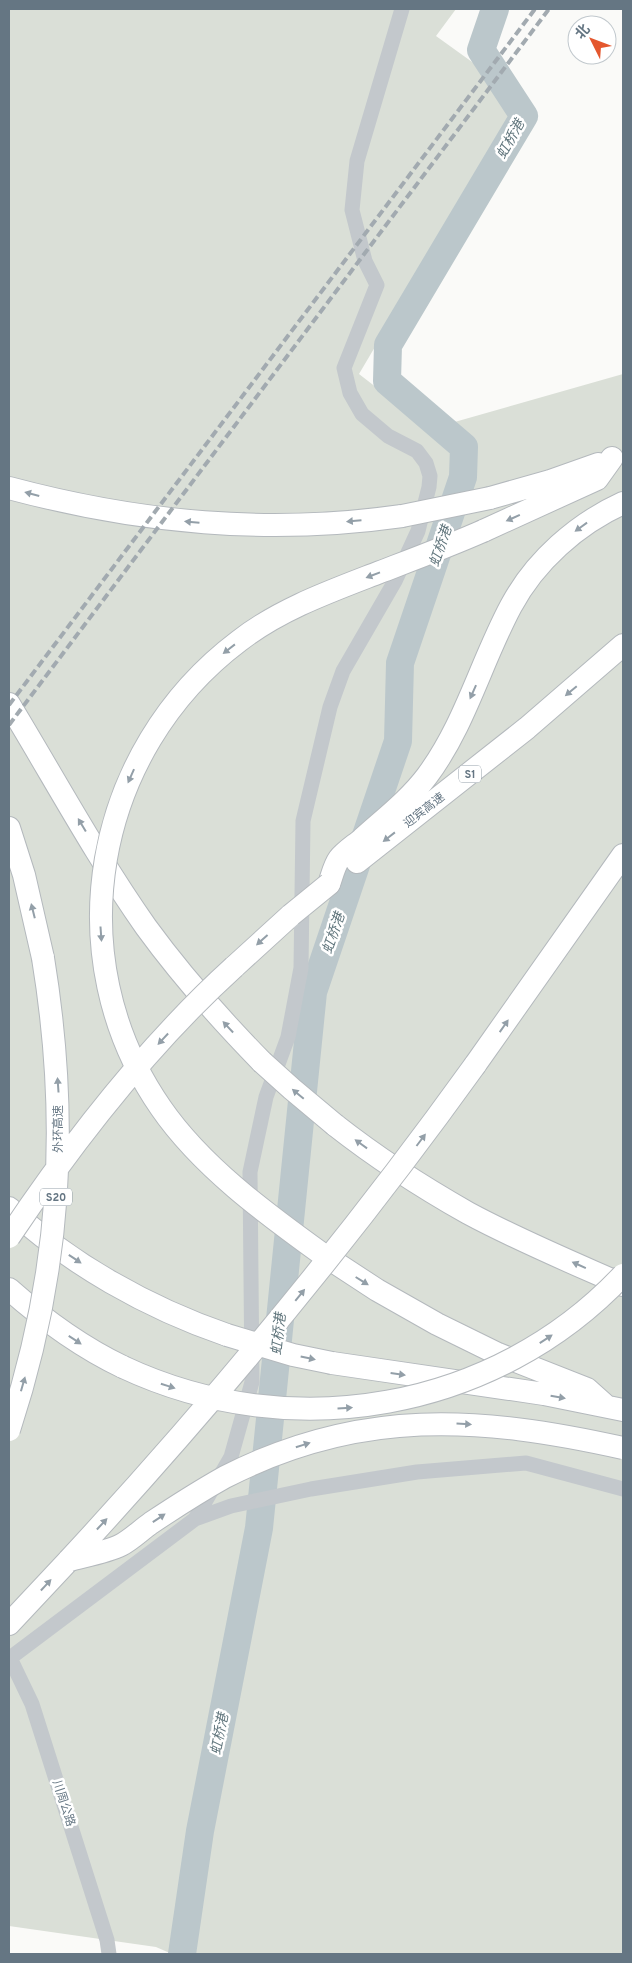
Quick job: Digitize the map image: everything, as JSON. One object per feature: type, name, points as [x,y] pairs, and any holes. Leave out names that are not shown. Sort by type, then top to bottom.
[{"type":"highway","points":[[9,488],[100,510],[194,523],[287,526],[402,516],[490,498],[550,482],[618,456]]},
{"type":"highway","points":[[615,1408],[588,1389],[506,1358],[437,1324],[377,1290],[322,1254],[239,1189],[195,1148],[161,1108],[134,1060],[114,1009],[103,955],[101,900],[108,845],[124,792],[148,742],[180,697],[218,657],[263,624],[304,603],[483,531],[597,478],[618,456]]},
{"type":"highway","points":[[329,884],[339,859],[402,803],[427,776],[436,763],[456,728],[511,605],[539,566],[573,533],[592,519],[623,503]]},
{"type":"highway","name":"迎宾高速","points":[[9,1237],[72,1147],[143,1060],[220,979],[329,884],[527,728],[615,652]]},
{"type":"highway","points":[[9,704],[122,892],[200,996],[262,1062],[335,1125],[395,1169],[470,1214],[623,1285]]},
{"type":"highway","name":"外环高速","points":[[9,828],[24,875],[43,958],[51,1005],[56,1058],[59,1138],[57,1183],[49,1262],[40,1315],[30,1359],[9,1430]]},
{"type":"highway","points":[[9,1624],[168,1451],[284,1314],[395,1174],[475,1065],[623,855]]},
{"type":"highway","points":[[9,1208],[44,1236],[110,1281],[171,1313],[227,1335],[293,1355],[332,1363],[544,1394],[615,1408]]},
{"type":"highway","points":[[9,1289],[53,1326],[72,1339],[123,1367],[164,1384],[194,1394],[255,1406],[318,1409],[379,1404],[438,1390],[466,1380],[514,1358],[572,1321],[623,1275]]},
{"type":"highway","points":[[69,1560],[121,1546],[186,1500],[246,1467],[297,1447],[350,1433],[404,1425],[466,1424],[541,1432],[623,1448]]},
{"type":"street","points":[[195,1519],[232,1457],[252,1382],[250,1172],[266,1097],[288,1037],[301,968],[304,821],[306,812],[330,707],[343,671],[395,581],[418,531],[429,487],[430,476],[426,463],[417,451],[388,436],[362,414],[350,393],[344,368],[377,284],[365,262],[352,210],[357,161],[402,9]]},
{"type":"street","points":[[9,1657],[195,1519],[232,1506],[311,1489],[416,1472],[526,1463],[623,1489]]},
{"type":"street","name":"川周公路","points":[[9,1657],[32,1704],[104,1931],[109,1954]]},
{"type":"shaded area","points":[[9,9],[456,9],[436,36],[522,98],[359,374],[430,429],[623,374],[623,1954],[172,1954],[156,1947],[9,1926]]},
{"type":"waterway","name":"虹桥港","points":[[182,1954],[200,1831],[259,1528],[313,992],[398,741],[400,663],[463,477],[464,447],[387,381],[388,345],[524,116],[481,50],[495,9]]},
{"type":"railway","points":[[9,705],[535,9]]},
{"type":"railway","points":[[9,725],[549,9]]}]
